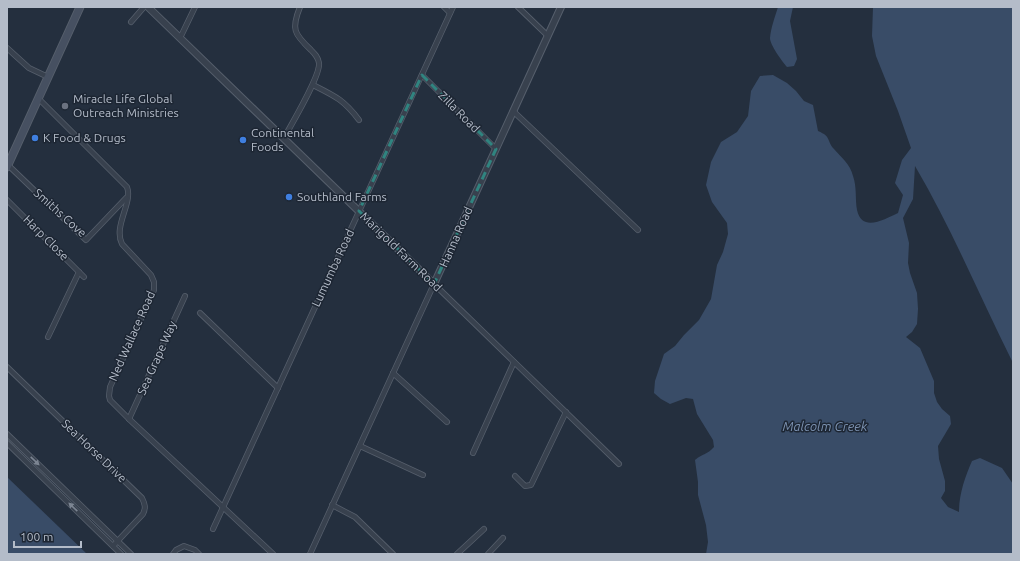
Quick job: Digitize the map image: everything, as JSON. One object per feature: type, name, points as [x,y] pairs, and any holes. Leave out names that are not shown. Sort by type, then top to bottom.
[{"type":"main road","points":[[8,166],[80,7]]},
{"type":"street","points":[[131,22],[144,7]]},
{"type":"street","name":"Marigold Farm Road","points":[[148,7],[619,464]]},
{"type":"street","points":[[180,37],[195,7]]},
{"type":"street","points":[[284,138],[313,85],[320,64],[316,56],[302,42],[294,26],[300,7]]},
{"type":"street","points":[[444,7],[450,12]]},
{"type":"street","name":"Lumumba Road","points":[[213,529],[453,7]]},
{"type":"street","points":[[518,7],[548,36]]},
{"type":"street","name":"Hanna Road","points":[[310,554],[561,7]]},
{"type":"street","points":[[7,48],[29,68],[48,77]]},
{"type":"street","name":"Zilla Road","points":[[422,75],[496,149]]},
{"type":"street","points":[[313,85],[335,96],[349,107],[359,120]]},
{"type":"street","points":[[38,98],[121,180],[128,188],[127,197]]},
{"type":"street","points":[[513,111],[638,230]]},
{"type":"street","name":"Smiths Cove","points":[[8,166],[86,240],[127,197]]},
{"type":"street","name":"Ned Wallace Road","points":[[127,197],[120,232],[120,240],[122,244],[152,275],[155,284],[154,290],[109,392],[110,400],[129,420],[273,554]]},
{"type":"street","name":"Harp Close","points":[[7,200],[84,277]]},
{"type":"street","points":[[48,337],[79,272]]},
{"type":"street","name":"Sea Grape Way","points":[[129,420],[184,296]]},
{"type":"street","points":[[200,313],[278,388]]},
{"type":"street","points":[[473,453],[514,362]]},
{"type":"street","name":"Sea Horse Drive","points":[[7,367],[142,498],[145,504],[143,514],[113,546]]},
{"type":"street","points":[[393,373],[447,422]]},
{"type":"street","points":[[515,476],[524,486],[527,487],[531,485],[566,412]]},
{"type":"street","points":[[7,434],[131,554]]},
{"type":"street","points":[[7,443],[121,554]]},
{"type":"street","points":[[360,446],[423,475]]},
{"type":"street","points":[[332,505],[355,517],[393,554]]},
{"type":"street","points":[[457,554],[484,529]]},
{"type":"street","points":[[488,554],[503,538]]},
{"type":"street","points":[[173,554],[176,550],[184,546],[196,550],[199,554]]},
{"type":"highlighted area","points":[[422,75],[496,149],[434,284],[359,211]]},
{"type":"water","points":[[778,7],[793,7],[790,21],[797,59],[794,66],[787,67],[772,45],[770,38]]},
{"type":"water","name":"Malcolm Creek","points":[[873,7],[1013,7],[1013,363],[954,239],[915,166],[913,199],[903,218],[909,243],[908,263],[917,293],[918,309],[917,324],[912,332],[906,337],[920,348],[934,381],[934,393],[937,402],[950,416],[951,424],[938,446],[939,459],[945,481],[945,491],[941,498],[948,507],[959,512],[963,486],[972,461],[980,458],[1002,468],[1013,484],[1013,554],[706,554],[708,542],[706,525],[698,495],[695,460],[714,447],[713,440],[697,414],[693,399],[686,398],[670,404],[654,393],[655,381],[664,354],[675,346],[699,320],[711,299],[717,265],[723,252],[728,234],[727,223],[712,202],[706,185],[711,162],[721,142],[737,132],[748,116],[751,91],[760,76],[773,75],[787,83],[804,101],[813,105],[818,131],[827,137],[852,172],[855,184],[857,210],[860,217],[869,223],[881,221],[898,213],[903,195],[895,183],[902,160],[911,148],[876,56],[872,36]]},
{"type":"water","points":[[7,477],[87,554],[7,554]]},
{"type":"place","name":"Miracle Life Global Outreach Ministries","points":[[65,106]]},
{"type":"place","name":"K Food & Drugs","points":[[35,138]]},
{"type":"place","name":"Continental Foods","points":[[243,140]]},
{"type":"place","name":"Southland Farms","points":[[289,197]]}]
